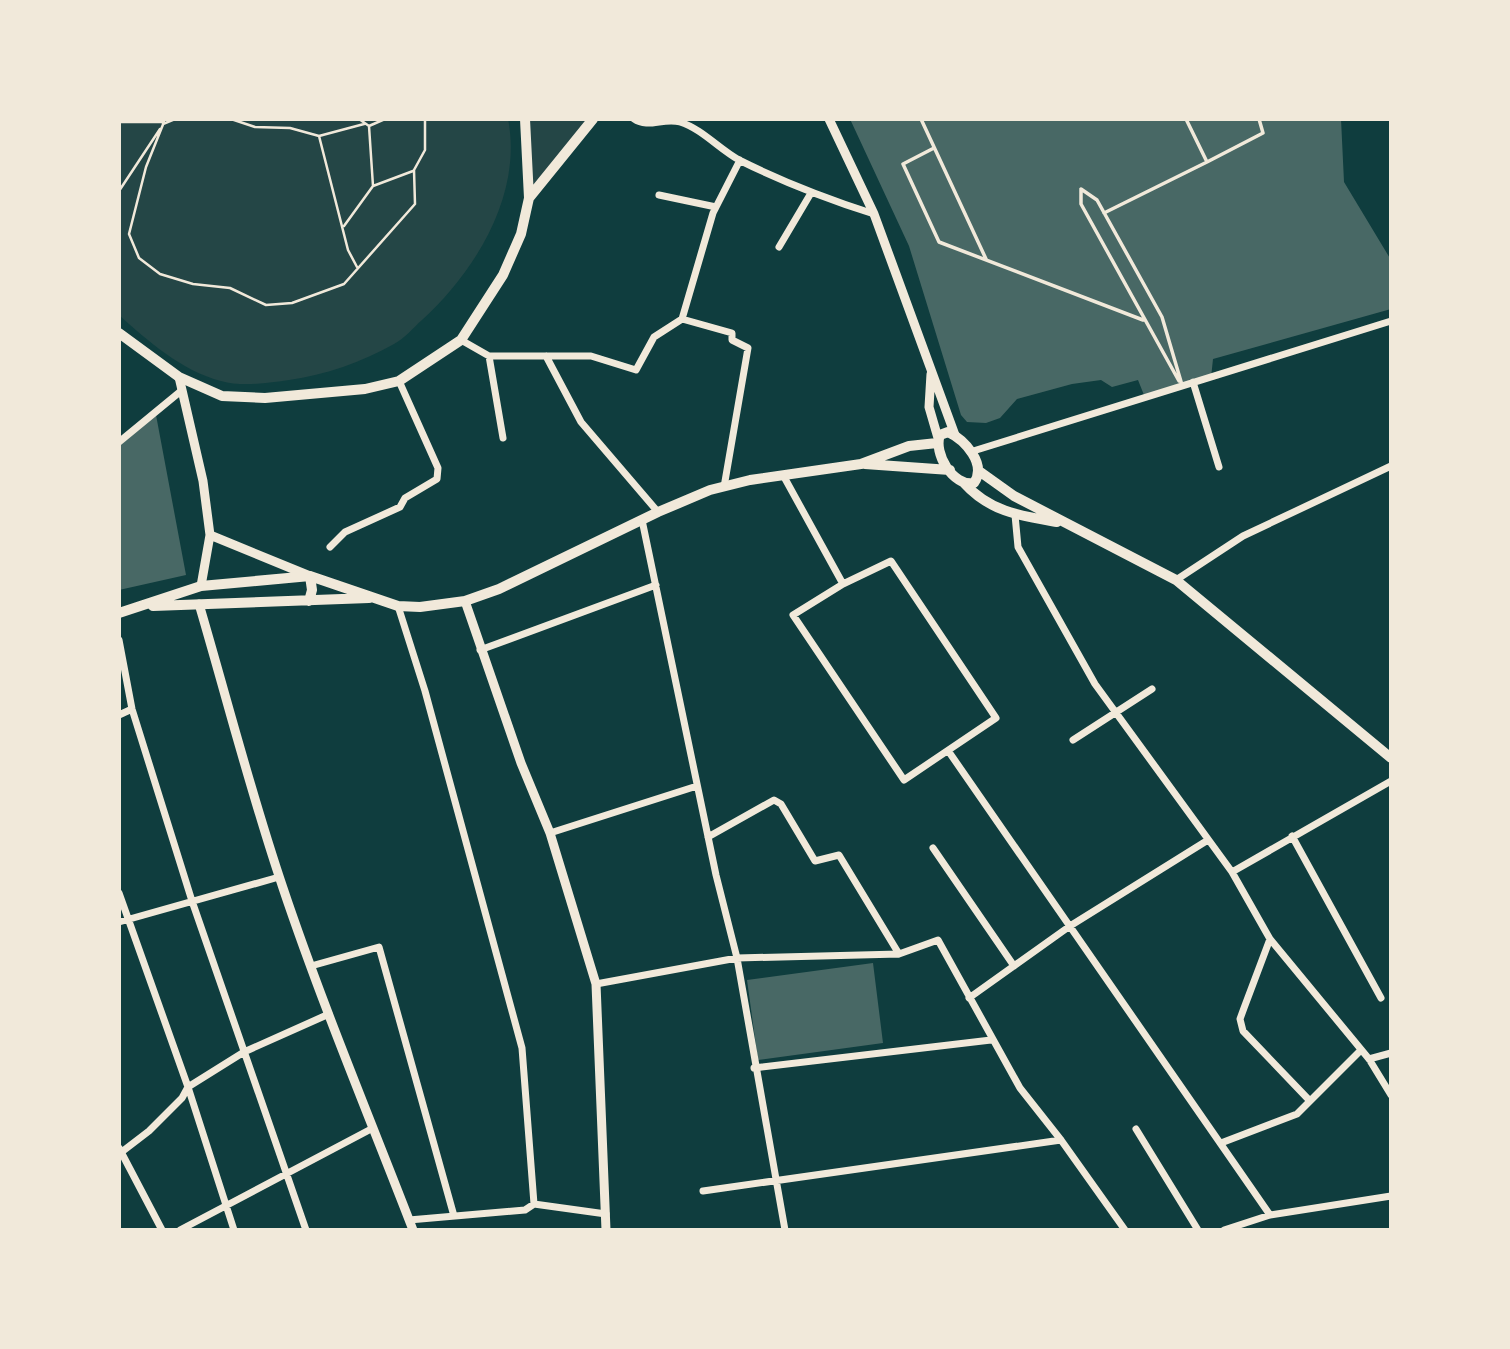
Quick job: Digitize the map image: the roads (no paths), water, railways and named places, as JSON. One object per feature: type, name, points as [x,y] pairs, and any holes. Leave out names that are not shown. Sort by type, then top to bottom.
[{"type":"main road","points":[[119,333],[178,376],[222,396],[265,398],[365,389],[399,381],[461,340],[502,275],[521,234],[529,198],[525,119]]},
{"type":"main road","points":[[529,198],[593,119]]},
{"type":"main road","points":[[861,464],[909,446],[938,440],[944,432],[955,435],[970,452],[979,471],[999,488],[1176,580],[1391,758]]},
{"type":"main road","points":[[938,440],[950,470],[992,506],[1015,515],[1068,524]]},
{"type":"main road","points":[[119,613],[201,586],[310,576],[398,607],[465,601],[499,589],[657,512],[724,487],[861,464],[950,470]]},
{"type":"main road","points":[[964,483],[974,483],[979,471]]},
{"type":"main road","points":[[309,601],[313,590],[310,576]]},
{"type":"main road","points":[[143,607],[373,597]]},
{"type":"street","points":[[634,119],[650,124],[668,120],[682,122],[740,160],[811,194],[874,215]]},
{"type":"street","points":[[832,122],[874,215],[955,435]]},
{"type":"street","points":[[461,340],[489,356],[591,356],[636,370],[654,337],[682,319],[716,207],[740,160]]},
{"type":"street","points":[[779,247],[811,194]]},
{"type":"street","points":[[659,195],[716,207]]},
{"type":"street","points":[[682,319],[732,333],[732,340],[748,348],[724,487]]},
{"type":"street","points":[[970,452],[1391,321]]},
{"type":"street","points":[[489,356],[503,438]]},
{"type":"street","points":[[546,356],[581,422],[657,512]]},
{"type":"street","points":[[931,372],[929,407],[938,440]]},
{"type":"street","points":[[178,376],[203,481],[210,535],[201,586]]},
{"type":"street","points":[[330,547],[345,532],[400,507],[405,498],[438,480],[438,468],[399,381]]},
{"type":"street","points":[[1193,382],[1219,467]]},
{"type":"street","points":[[119,442],[181,390]]},
{"type":"street","points":[[1176,580],[1243,536],[1391,466]]},
{"type":"street","points":[[783,475],[843,584]]},
{"type":"street","points":[[1015,515],[1018,547],[1095,684],[1232,872],[1270,939],[1369,1059],[1391,1095]]},
{"type":"street","points":[[642,520],[708,838],[737,958],[754,1068],[778,1181],[785,1230]]},
{"type":"street","points":[[210,535],[310,576]]},
{"type":"street","points":[[891,561],[996,718],[904,780],[793,615],[843,584],[891,561]]},
{"type":"street","points":[[480,650],[656,585]]},
{"type":"street","points":[[465,601],[480,650],[550,833],[596,984],[606,1230]]},
{"type":"street","points":[[200,604],[237,746],[279,877],[328,1014],[413,1230]]},
{"type":"street","points":[[398,607],[425,691],[522,1048],[534,1204]]},
{"type":"street","points":[[119,640],[132,709],[192,901],[306,1230]]},
{"type":"street","points":[[1073,740],[1152,689]]},
{"type":"street","points":[[119,715],[132,709]]},
{"type":"street","points":[[949,752],[1270,1214]]},
{"type":"street","points":[[1232,872],[1391,781]]},
{"type":"street","points":[[550,833],[697,786]]},
{"type":"street","points":[[708,838],[774,800],[781,804],[815,861],[839,855],[899,954]]},
{"type":"street","points":[[1292,836],[1381,998]]},
{"type":"street","points":[[969,998],[1070,926],[1208,839]]},
{"type":"street","points":[[933,848],[1014,966]]},
{"type":"street","points":[[119,922],[279,877]]},
{"type":"street","points":[[119,893],[188,1087],[233,1230]]},
{"type":"street","points":[[1270,939],[1240,1019],[1243,1031],[1310,1101]]},
{"type":"street","points":[[596,984],[737,958],[899,954],[938,940],[991,1040],[1020,1088],[1125,1230]]},
{"type":"street","points":[[311,966],[379,947],[454,1216]]},
{"type":"street","points":[[162,1230],[120,1152],[149,1131],[182,1098],[188,1087],[244,1052],[328,1014]]},
{"type":"street","points":[[754,1068],[991,1040]]},
{"type":"street","points":[[1221,1143],[1297,1114],[1360,1051]]},
{"type":"street","points":[[1369,1059],[1391,1053]]},
{"type":"street","points":[[180,1230],[373,1128]]},
{"type":"street","points":[[1136,1129],[1198,1230]]},
{"type":"street","points":[[703,1191],[1061,1140]]},
{"type":"street","points":[[1224,1230],[1270,1214],[1391,1196]]},
{"type":"street","points":[[409,1220],[525,1210],[534,1204],[606,1214]]},
{"type":"lane","points":[[921,119],[986,259]]},
{"type":"lane","points":[[1186,119],[1208,162]]},
{"type":"lane","points":[[1104,214],[1263,133],[1259,119]]},
{"type":"lane","points":[[934,148],[903,164],[939,242],[1143,320]]},
{"type":"lane","points":[[1081,189],[1097,200],[1162,317],[1182,386],[1081,204],[1081,189]]}]
